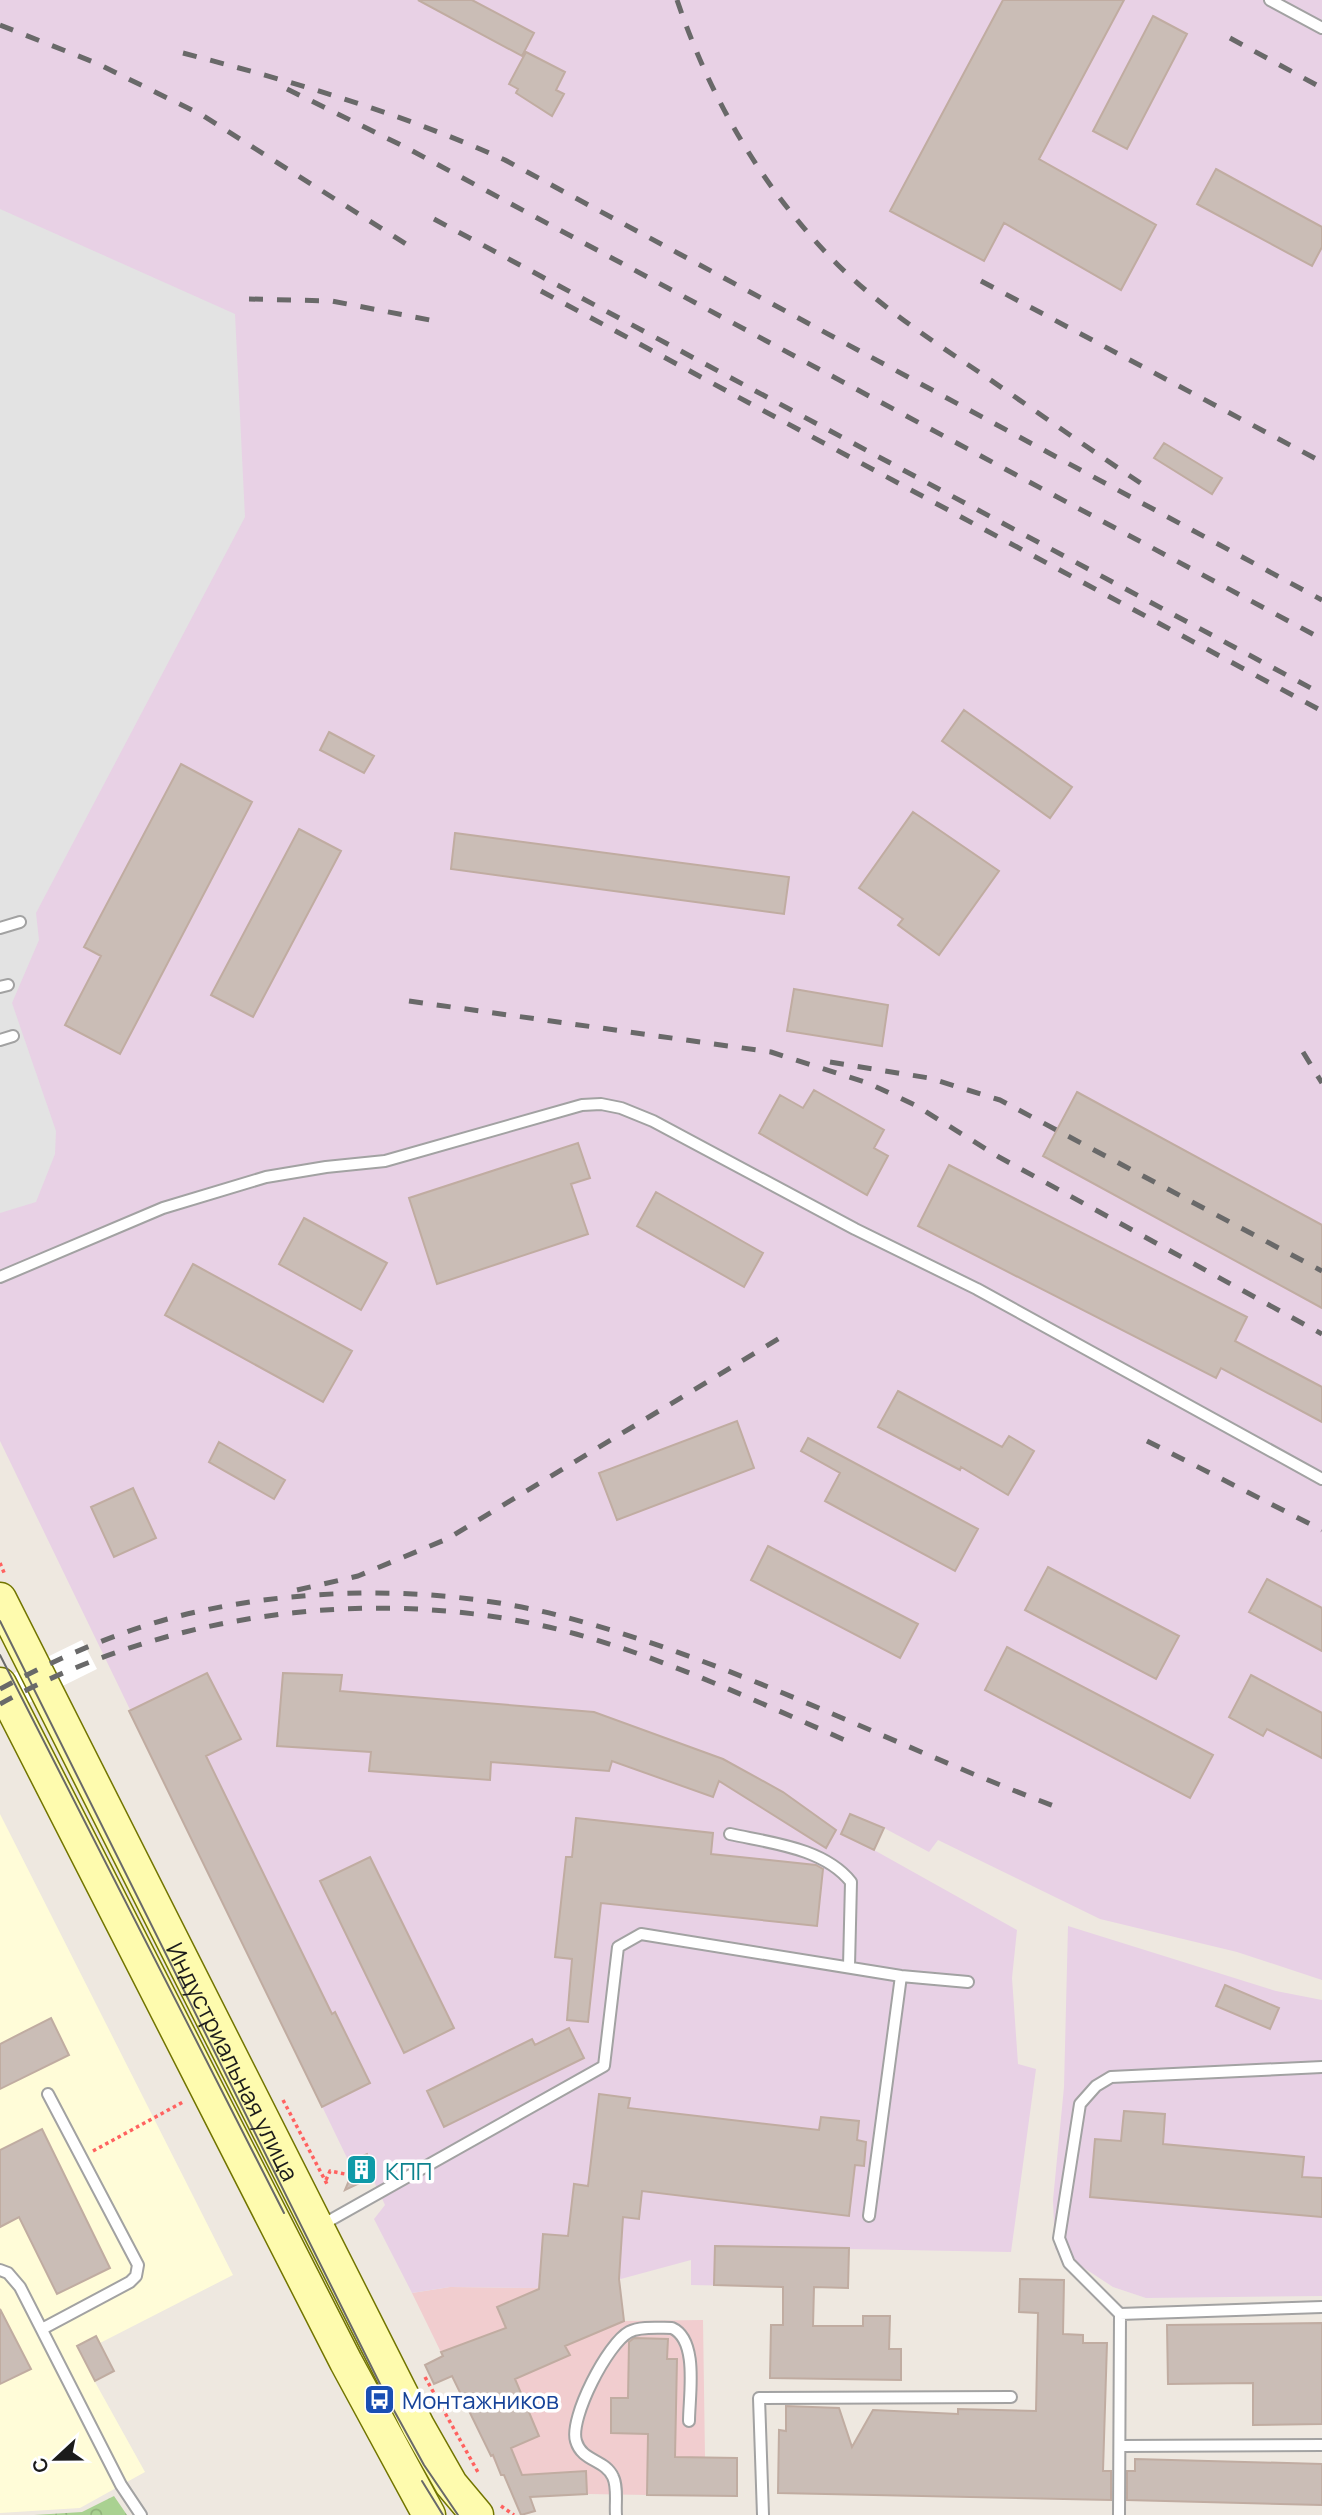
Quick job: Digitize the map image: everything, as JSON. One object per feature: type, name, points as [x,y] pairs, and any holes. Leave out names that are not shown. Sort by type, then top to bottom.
[{"type":"main road","name":"Индустриальная улица","points":[[0,1599],[434,2457],[451,2484],[477,2515]]},
{"type":"main road","name":"Индустриальная улица","points":[[0,1684],[358,2385],[429,2515]]},
{"type":"lane","points":[[1270,0],[1322,28]]},
{"type":"lane","points":[[0,928],[20,922]]},
{"type":"lane","points":[[0,1040],[13,1037]]},
{"type":"lane","points":[[0,1277],[121,1225],[216,1190],[295,1171],[385,1161],[561,1110],[601,1104],[653,1121],[855,1229],[934,1266],[1322,1479]]},
{"type":"lane","points":[[730,1834],[829,1860],[842,1871],[851,1882],[849,1966]]},
{"type":"lane","points":[[317,2227],[604,2066],[618,1947],[641,1934],[901,1976],[968,1982]]},
{"type":"lane","points":[[869,2216],[901,1976]]},
{"type":"lane","points":[[1119,2515],[1120,2314],[1069,2263],[1059,2238],[1080,2104],[1096,2086],[1111,2077],[1322,2067]]},
{"type":"lane","points":[[42,2329],[136,2276],[138,2265],[48,2094]]},
{"type":"lane","points":[[0,2270],[8,2273],[20,2287],[121,2485],[141,2515]]},
{"type":"lane","points":[[1120,2314],[1322,2307]]},
{"type":"lane","points":[[616,2515],[612,2476],[607,2468],[580,2451],[574,2435],[578,2410],[616,2343],[628,2332],[672,2328],[682,2335],[688,2354],[689,2421]]},
{"type":"lane","points":[[763,2515],[759,2398],[1011,2397]]},
{"type":"lane","points":[[1121,2446],[1322,2445]]},
{"type":"path","points":[[82,2157],[183,2102]]},
{"type":"path","points":[[326,2180],[330,2171],[345,2174]]},
{"type":"shaded area","points":[[0,0],[1322,0],[1322,1980],[1237,1952],[1100,1919],[938,1840],[929,1852],[884,1828],[874,1850],[1017,1930],[1012,1978],[1018,2064],[1036,2069],[1011,2252],[849,2249],[848,2288],[691,2285],[691,2260],[617,2280],[560,2278],[536,2288],[450,2287],[412,2293],[374,2219],[385,2205],[372,2177],[359,2183],[349,2179],[352,2171],[349,2162],[0,1441]]},
{"type":"shaded area","points":[[0,209],[235,314],[245,517],[36,913],[39,940],[12,1003],[56,1131],[55,1154],[36,1202],[0,1213]]},
{"type":"shaded area","points":[[0,1814],[233,2275],[100,2343],[114,2371],[95,2382],[145,2472],[80,2508],[0,2513]]},
{"type":"shaded area","points":[[1068,1926],[1276,1991],[1322,2000],[1322,2296],[1146,2298],[1113,2287],[1055,2249],[1053,2200],[1064,2087]]},
{"type":"shaded area","points":[[560,2278],[624,2321],[703,2320],[705,2458],[648,2457],[647,2495],[587,2494],[501,2475],[412,2293],[450,2287],[536,2288]]},
{"type":"green space","points":[[114,2496],[127,2515],[34,2515],[82,2512]]},
{"type":"pier","points":[[82,1640],[97,1669],[0,1717],[0,1680]]},
{"type":"building","points":[[418,0],[472,0],[534,33],[522,56]]},
{"type":"building","points":[[1003,0],[1124,0],[1039,159],[1156,225],[1121,290],[1004,223],[984,261],[890,211]]},
{"type":"building","points":[[1153,16],[1187,34],[1127,149],[1093,131]]},
{"type":"building","points":[[526,52],[565,72],[556,90],[564,94],[552,116],[516,93],[518,89],[509,84]]},
{"type":"building","points":[[1216,169],[1322,227],[1322,247],[1312,266],[1197,204]]},
{"type":"building","points":[[1164,443],[1222,478],[1212,494],[1154,458]]},
{"type":"building","points":[[964,710],[1072,787],[1050,818],[942,741]]},
{"type":"building","points":[[329,732],[374,756],[364,773],[320,750]]},
{"type":"building","points":[[181,764],[252,802],[120,1054],[65,1025],[101,956],[84,947]]},
{"type":"building","points":[[913,812],[999,871],[939,955],[898,925],[903,919],[859,888]]},
{"type":"building","points":[[299,829],[341,851],[253,1017],[211,995]]},
{"type":"building","points":[[455,833],[789,877],[784,914],[451,869]]},
{"type":"building","points":[[794,989],[888,1005],[882,1046],[787,1031]]},
{"type":"building","points":[[814,1090],[884,1130],[874,1148],[888,1156],[867,1195],[759,1133],[780,1095],[803,1108]]},
{"type":"building","points":[[1077,1092],[1322,1225],[1322,1308],[1043,1156]]},
{"type":"building","points":[[578,1143],[590,1178],[571,1184],[588,1234],[437,1284],[409,1198]]},
{"type":"building","points":[[949,1165],[1247,1317],[1235,1341],[1322,1387],[1322,1422],[1221,1368],[1216,1378],[918,1226]]},
{"type":"building","points":[[656,1192],[763,1253],[744,1287],[637,1226]]},
{"type":"building","points":[[304,1218],[387,1263],[361,1310],[279,1264]]},
{"type":"building","points":[[193,1264],[352,1351],[323,1402],[165,1315]]},
{"type":"building","points":[[898,1391],[1002,1447],[1009,1436],[1034,1451],[1008,1495],[961,1467],[960,1470],[878,1427]]},
{"type":"building","points":[[737,1421],[754,1468],[617,1520],[599,1473]]},
{"type":"building","points":[[808,1438],[978,1529],[955,1571],[825,1501],[840,1473],[801,1451]]},
{"type":"building","points":[[219,1442],[285,1480],[274,1499],[209,1462]]},
{"type":"building","points":[[133,1488],[156,1538],[114,1557],[91,1507]]},
{"type":"building","points":[[768,1546],[918,1624],[900,1658],[751,1580]]},
{"type":"building","points":[[1048,1567],[1179,1636],[1156,1679],[1025,1610]]},
{"type":"building","points":[[1267,1579],[1322,1608],[1322,1651],[1249,1612]]},
{"type":"building","points":[[1007,1647],[1213,1755],[1190,1798],[985,1690]]},
{"type":"building","points":[[207,1673],[241,1739],[206,1756],[332,2014],[335,2012],[370,2083],[322,2107],[129,1711]]},
{"type":"building","points":[[283,1673],[342,1675],[340,1691],[594,1712],[723,1759],[783,1792],[836,1830],[826,1848],[719,1781],[713,1797],[612,1761],[609,1771],[491,1762],[490,1780],[369,1771],[371,1752],[277,1746]]},
{"type":"building","points":[[1251,1675],[1322,1713],[1322,1758],[1267,1729],[1263,1736],[1229,1717]]},
{"type":"building","points":[[850,1814],[884,1828],[874,1850],[841,1834]]},
{"type":"building","points":[[576,1818],[713,1833],[711,1854],[816,1865],[823,1869],[817,1926],[601,1903],[588,2022],[567,2020],[572,1959],[555,1957],[566,1857],[572,1857]]},
{"type":"building","points":[[370,1857],[454,2028],[404,2053],[320,1881]]},
{"type":"building","points":[[1225,1985],[1279,2008],[1270,2029],[1216,2006]]},
{"type":"building","points":[[51,2018],[69,2055],[0,2089],[0,2044]]},
{"type":"building","points":[[569,2028],[584,2058],[444,2127],[427,2091],[532,2039],[535,2045]]},
{"type":"building","points":[[599,2094],[630,2098],[628,2108],[819,2130],[821,2117],[859,2121],[857,2140],[866,2142],[864,2166],[855,2165],[849,2216],[642,2191],[639,2219],[623,2217],[619,2279],[624,2321],[565,2346],[570,2355],[515,2379],[539,2436],[511,2448],[522,2475],[586,2471],[587,2494],[530,2497],[535,2511],[521,2515],[504,2475],[501,2475],[493,2455],[491,2456],[452,2376],[434,2384],[425,2365],[443,2356],[441,2352],[506,2328],[497,2307],[539,2289],[543,2234],[568,2236],[574,2184],[588,2186]]},
{"type":"building","points":[[1124,2111],[1165,2114],[1163,2144],[1304,2157],[1302,2177],[1322,2178],[1322,2217],[1090,2197],[1095,2139],[1121,2141]]},
{"type":"building","points":[[42,2129],[110,2268],[57,2294],[19,2217],[0,2227],[0,2150]]},
{"type":"building","name":"КПП","points":[[367,2154],[373,2169],[372,2177],[345,2190],[353,2171],[349,2162]]},
{"type":"building","points":[[715,2246],[849,2248],[848,2288],[814,2287],[813,2326],[863,2326],[863,2316],[890,2316],[889,2349],[901,2349],[901,2380],[770,2378],[771,2325],[783,2325],[783,2287],[714,2285]]},
{"type":"building","points":[[1020,2279],[1064,2280],[1063,2334],[1083,2335],[1083,2343],[1107,2343],[1103,2471],[1111,2471],[1111,2500],[778,2493],[779,2430],[786,2431],[786,2406],[839,2408],[852,2447],[873,2410],[958,2414],[958,2409],[1036,2411],[1038,2313],[1019,2312]]},
{"type":"building","points":[[0,2309],[31,2369],[0,2384]]},
{"type":"building","points":[[1322,2323],[1322,2424],[1253,2425],[1253,2383],[1168,2384],[1167,2325]]},
{"type":"building","points":[[96,2336],[114,2371],[95,2381],[77,2346]]},
{"type":"building","points":[[634,2338],[668,2339],[667,2359],[677,2359],[675,2457],[737,2458],[737,2496],[647,2495],[648,2434],[611,2433],[611,2398],[628,2398],[629,2342]]},
{"type":"building","points":[[1135,2459],[1322,2464],[1322,2505],[1127,2500],[1127,2471],[1135,2471]]},
{"type":"tram line","points":[[0,1621],[386,2396],[424,2465],[458,2515]]},
{"type":"tram line","points":[[0,1655],[284,2213]]},
{"type":"tram line","points":[[422,2481],[443,2515]]},
{"type":"railway","points":[[677,0],[706,73],[742,142],[786,206],[838,265],[907,323],[1148,488]]},
{"type":"railway","points":[[0,25],[96,63],[202,115],[406,244]]},
{"type":"railway","points":[[1230,38],[1322,88]]},
{"type":"railway","points":[[183,53],[266,75],[387,113],[505,160],[1322,600]]},
{"type":"railway","points":[[287,89],[405,147],[1322,639]]},
{"type":"railway","points":[[434,219],[1322,694]]},
{"type":"railway","points":[[981,281],[1322,462]]},
{"type":"railway","points":[[541,291],[1322,711]]},
{"type":"railway","points":[[249,299],[332,301],[435,321]]},
{"type":"railway","points":[[409,1001],[771,1052],[868,1083],[915,1105],[999,1157],[1322,1334]]},
{"type":"railway","points":[[1303,1052],[1322,1083]]},
{"type":"railway","points":[[830,1062],[929,1078],[1000,1100],[1322,1271]]},
{"type":"railway","points":[[297,1590],[358,1576],[447,1539],[783,1336]]},
{"type":"railway","points":[[1147,1441],[1322,1530]]},
{"type":"railway","points":[[0,1689],[47,1665],[120,1634],[170,1618],[241,1603],[286,1597],[379,1593],[471,1599],[561,1616],[625,1634],[687,1656],[749,1679],[1054,1806]]},
{"type":"railway","points":[[0,1704],[66,1672],[135,1646],[207,1627],[281,1614],[356,1609],[430,1610],[504,1618],[611,1644],[713,1683],[847,1741]]},
{"type":"place","name":"КПП","points":[[362,2170]]},
{"type":"place","name":"Монтажников","points":[[379,2399]]}]
